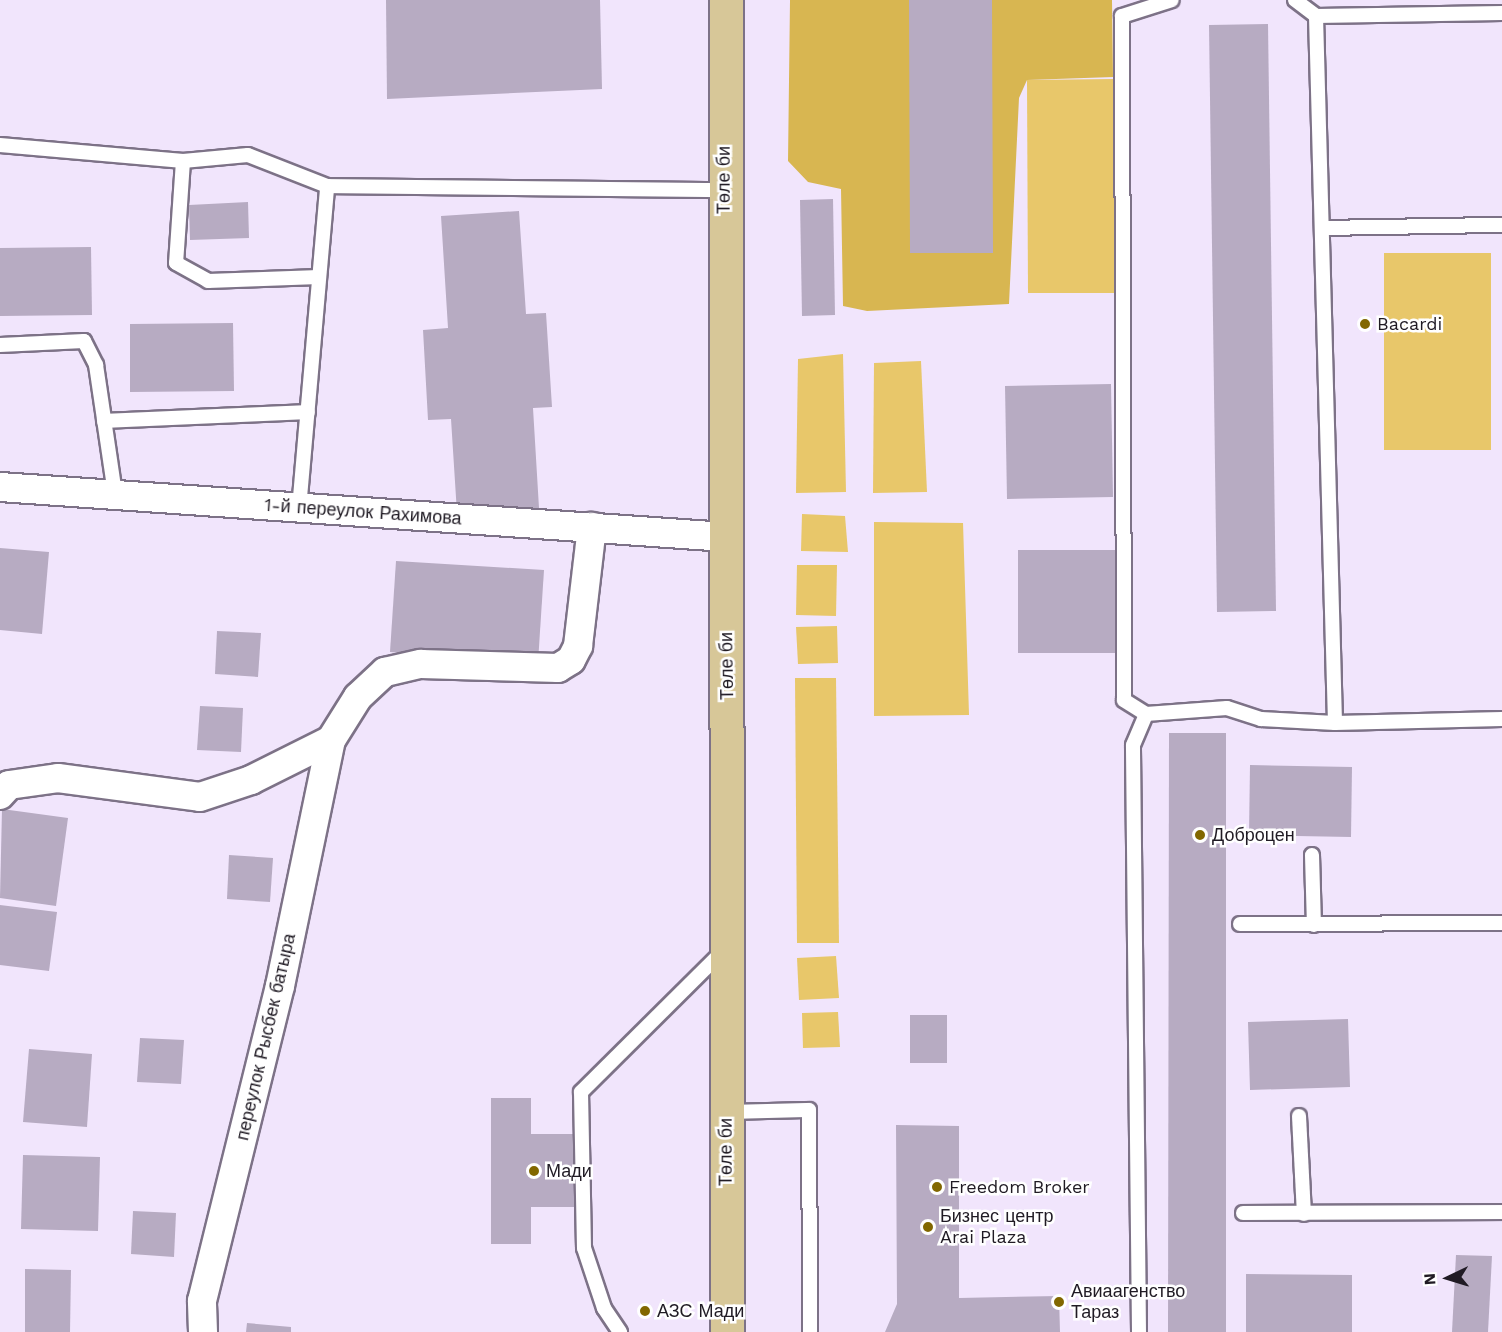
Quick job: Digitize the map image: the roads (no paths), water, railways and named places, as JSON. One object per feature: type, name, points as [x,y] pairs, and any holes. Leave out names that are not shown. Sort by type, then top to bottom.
[{"type":"main road","name":"Төле би","points":[[726,0],[723,190],[730,944],[726,1112],[727,1332]]},
{"type":"street","name":"1-й переулок Рахимова","points":[[0,487],[726,537]]},
{"type":"street","name":"переулок Рысбек батыра","points":[[203,1332],[202,1301],[280,986],[331,741],[358,697],[384,672],[421,664],[558,668],[571,660],[578,646],[592,527]]},
{"type":"street","points":[[0,795],[9,784],[58,778],[200,797],[251,780],[331,741]]},
{"type":"lane","points":[[1172,0],[1122,16],[1124,700],[1146,714],[1227,708],[1262,719],[1335,723],[1502,719]]},
{"type":"lane","points":[[1295,0],[1316,16],[1502,13]]},
{"type":"lane","points":[[1316,16],[1335,723]]},
{"type":"lane","points":[[0,145],[183,161],[248,155],[327,186],[723,190]]},
{"type":"lane","points":[[183,161],[176,262],[208,281],[319,277]]},
{"type":"lane","points":[[299,509],[327,186]]},
{"type":"lane","points":[[1322,228],[1502,225]]},
{"type":"lane","points":[[0,345],[84,341],[96,364],[115,494]]},
{"type":"lane","points":[[104,421],[308,412]]},
{"type":"lane","points":[[1139,1332],[1133,745],[1146,714]]},
{"type":"lane","points":[[1312,855],[1314,925]]},
{"type":"lane","points":[[1240,924],[1502,924]]},
{"type":"lane","points":[[620,1332],[604,1308],[584,1248],[581,1092],[730,944]]},
{"type":"lane","points":[[726,1112],[810,1110],[810,1332]]},
{"type":"lane","points":[[1299,1116],[1304,1214]]},
{"type":"lane","points":[[1243,1214],[1502,1212]]},
{"type":"place","name":"Bacardi","points":[[1365,324]]},
{"type":"place","name":"Доброцен","points":[[1200,835]]},
{"type":"place","name":"Мади","points":[[534,1171]]},
{"type":"place","name":"Freedom Broker","points":[[937,1187]]},
{"type":"place","name":"Бизнес центр Arai Plaza","points":[[928,1227]]},
{"type":"place","name":"Авиаагенство Тараз","points":[[1059,1302]]},
{"type":"place","name":"АЗС Мади","points":[[645,1311]]}]
